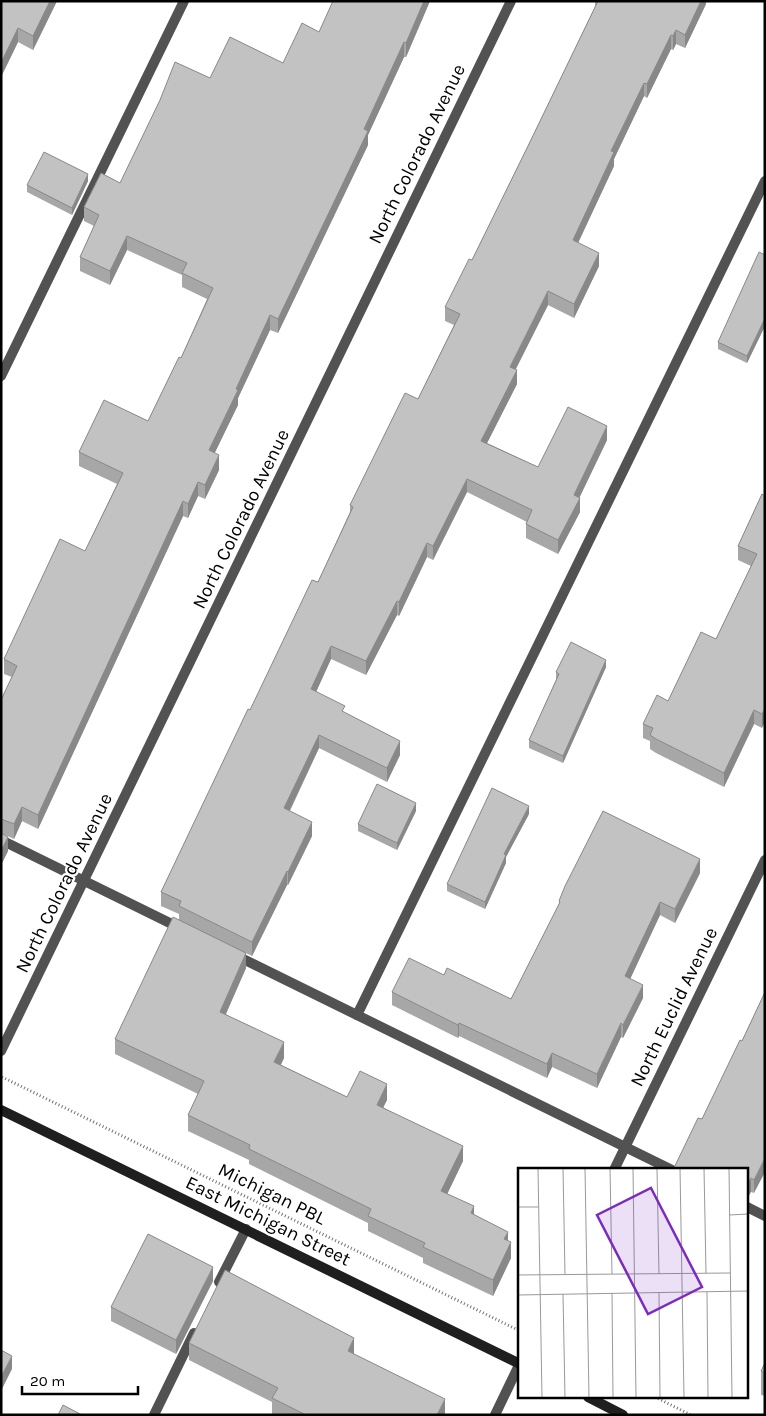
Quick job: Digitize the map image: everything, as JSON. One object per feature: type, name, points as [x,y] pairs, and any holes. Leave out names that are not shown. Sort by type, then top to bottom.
[{"type":"main road","name":"East Michigan Street","points":[[1,1110],[518,1363]]},
{"type":"main road","points":[[590,1398],[623,1415]]},
{"type":"street","points":[[1,376],[184,1]]},
{"type":"street","name":"North Colorado Avenue","points":[[1,1051],[511,1]]},
{"type":"street","points":[[357,1015],[765,181]]},
{"type":"street","points":[[1,840],[192,933]]},
{"type":"street","name":"North Euclid Avenue","points":[[615,1168],[765,860]]},
{"type":"street","points":[[226,950],[668,1168]]},
{"type":"street","points":[[748,1208],[765,1216]]},
{"type":"street","points":[[215,1291],[246,1230]]},
{"type":"street","points":[[154,1415],[198,1326]]},
{"type":"street","points":[[495,1415],[518,1368]]},
{"type":"path","name":"Michigan PBL","points":[[1,1077],[31,1090],[518,1330]]},
{"type":"path","points":[[657,1398],[691,1415]]},
{"type":"building","points":[[1,1],[50,1],[33,36],[18,28],[1,63]]},
{"type":"building","points":[[333,1],[424,1],[406,43],[404,42],[364,129],[368,131],[278,319],[270,315],[236,389],[238,390],[209,450],[219,455],[205,485],[198,482],[188,504],[183,501],[38,815],[22,807],[14,824],[1,819],[1,700],[17,666],[4,659],[60,539],[85,551],[123,473],[79,452],[104,400],[148,421],[179,357],[181,358],[213,288],[182,273],[187,263],[127,236],[110,271],[80,257],[99,215],[84,207],[101,173],[120,183],[160,100],[175,62],[210,78],[230,37],[283,63],[302,23],[319,32]]},
{"type":"building","points":[[598,1],[701,1],[685,35],[676,30],[673,36],[671,35],[647,84],[644,83],[611,151],[614,152],[573,240],[599,253],[574,304],[548,291],[510,367],[517,370],[481,441],[538,467],[568,407],[607,426],[574,495],[580,498],[558,540],[526,524],[532,510],[467,479],[433,546],[427,543],[399,602],[397,601],[366,661],[331,646],[311,689],[345,706],[342,711],[400,741],[387,768],[319,735],[284,808],[312,822],[252,942],[179,906],[181,901],[161,892],[312,580],[318,582],[353,507],[350,505],[405,393],[418,399],[460,314],[445,307],[469,259],[472,260]]},
{"type":"building","points":[[44,152],[88,174],[72,208],[27,185]]},
{"type":"building","points":[[759,252],[765,255],[765,318],[747,356],[718,342]]},
{"type":"building","points":[[762,494],[765,496],[765,708],[762,714],[754,710],[724,773],[656,739],[650,735],[653,728],[643,724],[657,695],[668,701],[701,632],[716,639],[757,554],[738,546]]},
{"type":"building","points":[[571,642],[606,660],[563,756],[529,740],[559,674],[556,672]]},
{"type":"building","points":[[377,784],[416,803],[397,843],[358,824]]},
{"type":"building","points":[[492,788],[529,806],[504,854],[506,855],[485,902],[447,884]]},
{"type":"building","points":[[603,811],[700,859],[675,909],[660,902],[625,976],[643,985],[623,1025],[621,1023],[597,1074],[552,1053],[547,1064],[459,1023],[458,1025],[392,992],[409,958],[444,975],[447,968],[511,999]]},
{"type":"building","points":[[1,833],[8,837],[1,851]]},
{"type":"building","points":[[173,917],[246,953],[220,1012],[284,1042],[274,1062],[347,1097],[360,1071],[387,1084],[377,1105],[463,1146],[441,1191],[474,1206],[471,1213],[508,1232],[504,1239],[511,1242],[493,1280],[423,1247],[425,1243],[368,1216],[371,1209],[249,1149],[250,1145],[188,1115],[204,1081],[115,1039]]},
{"type":"building","points":[[765,992],[765,1158],[754,1180],[751,1178],[748,1184],[748,1168],[674,1168],[698,1118],[702,1119],[740,1040],[742,1041]]},
{"type":"building","points":[[148,1234],[213,1267],[176,1340],[111,1307]]},
{"type":"building","points":[[225,1270],[354,1338],[348,1351],[445,1399],[437,1415],[306,1415],[272,1398],[278,1388],[189,1343]]},
{"type":"building","points":[[1,1350],[12,1356],[1,1377]]},
{"type":"building","points":[[765,1363],[765,1373],[761,1371]]},
{"type":"building","points":[[63,1405],[82,1415],[58,1415]]}]
